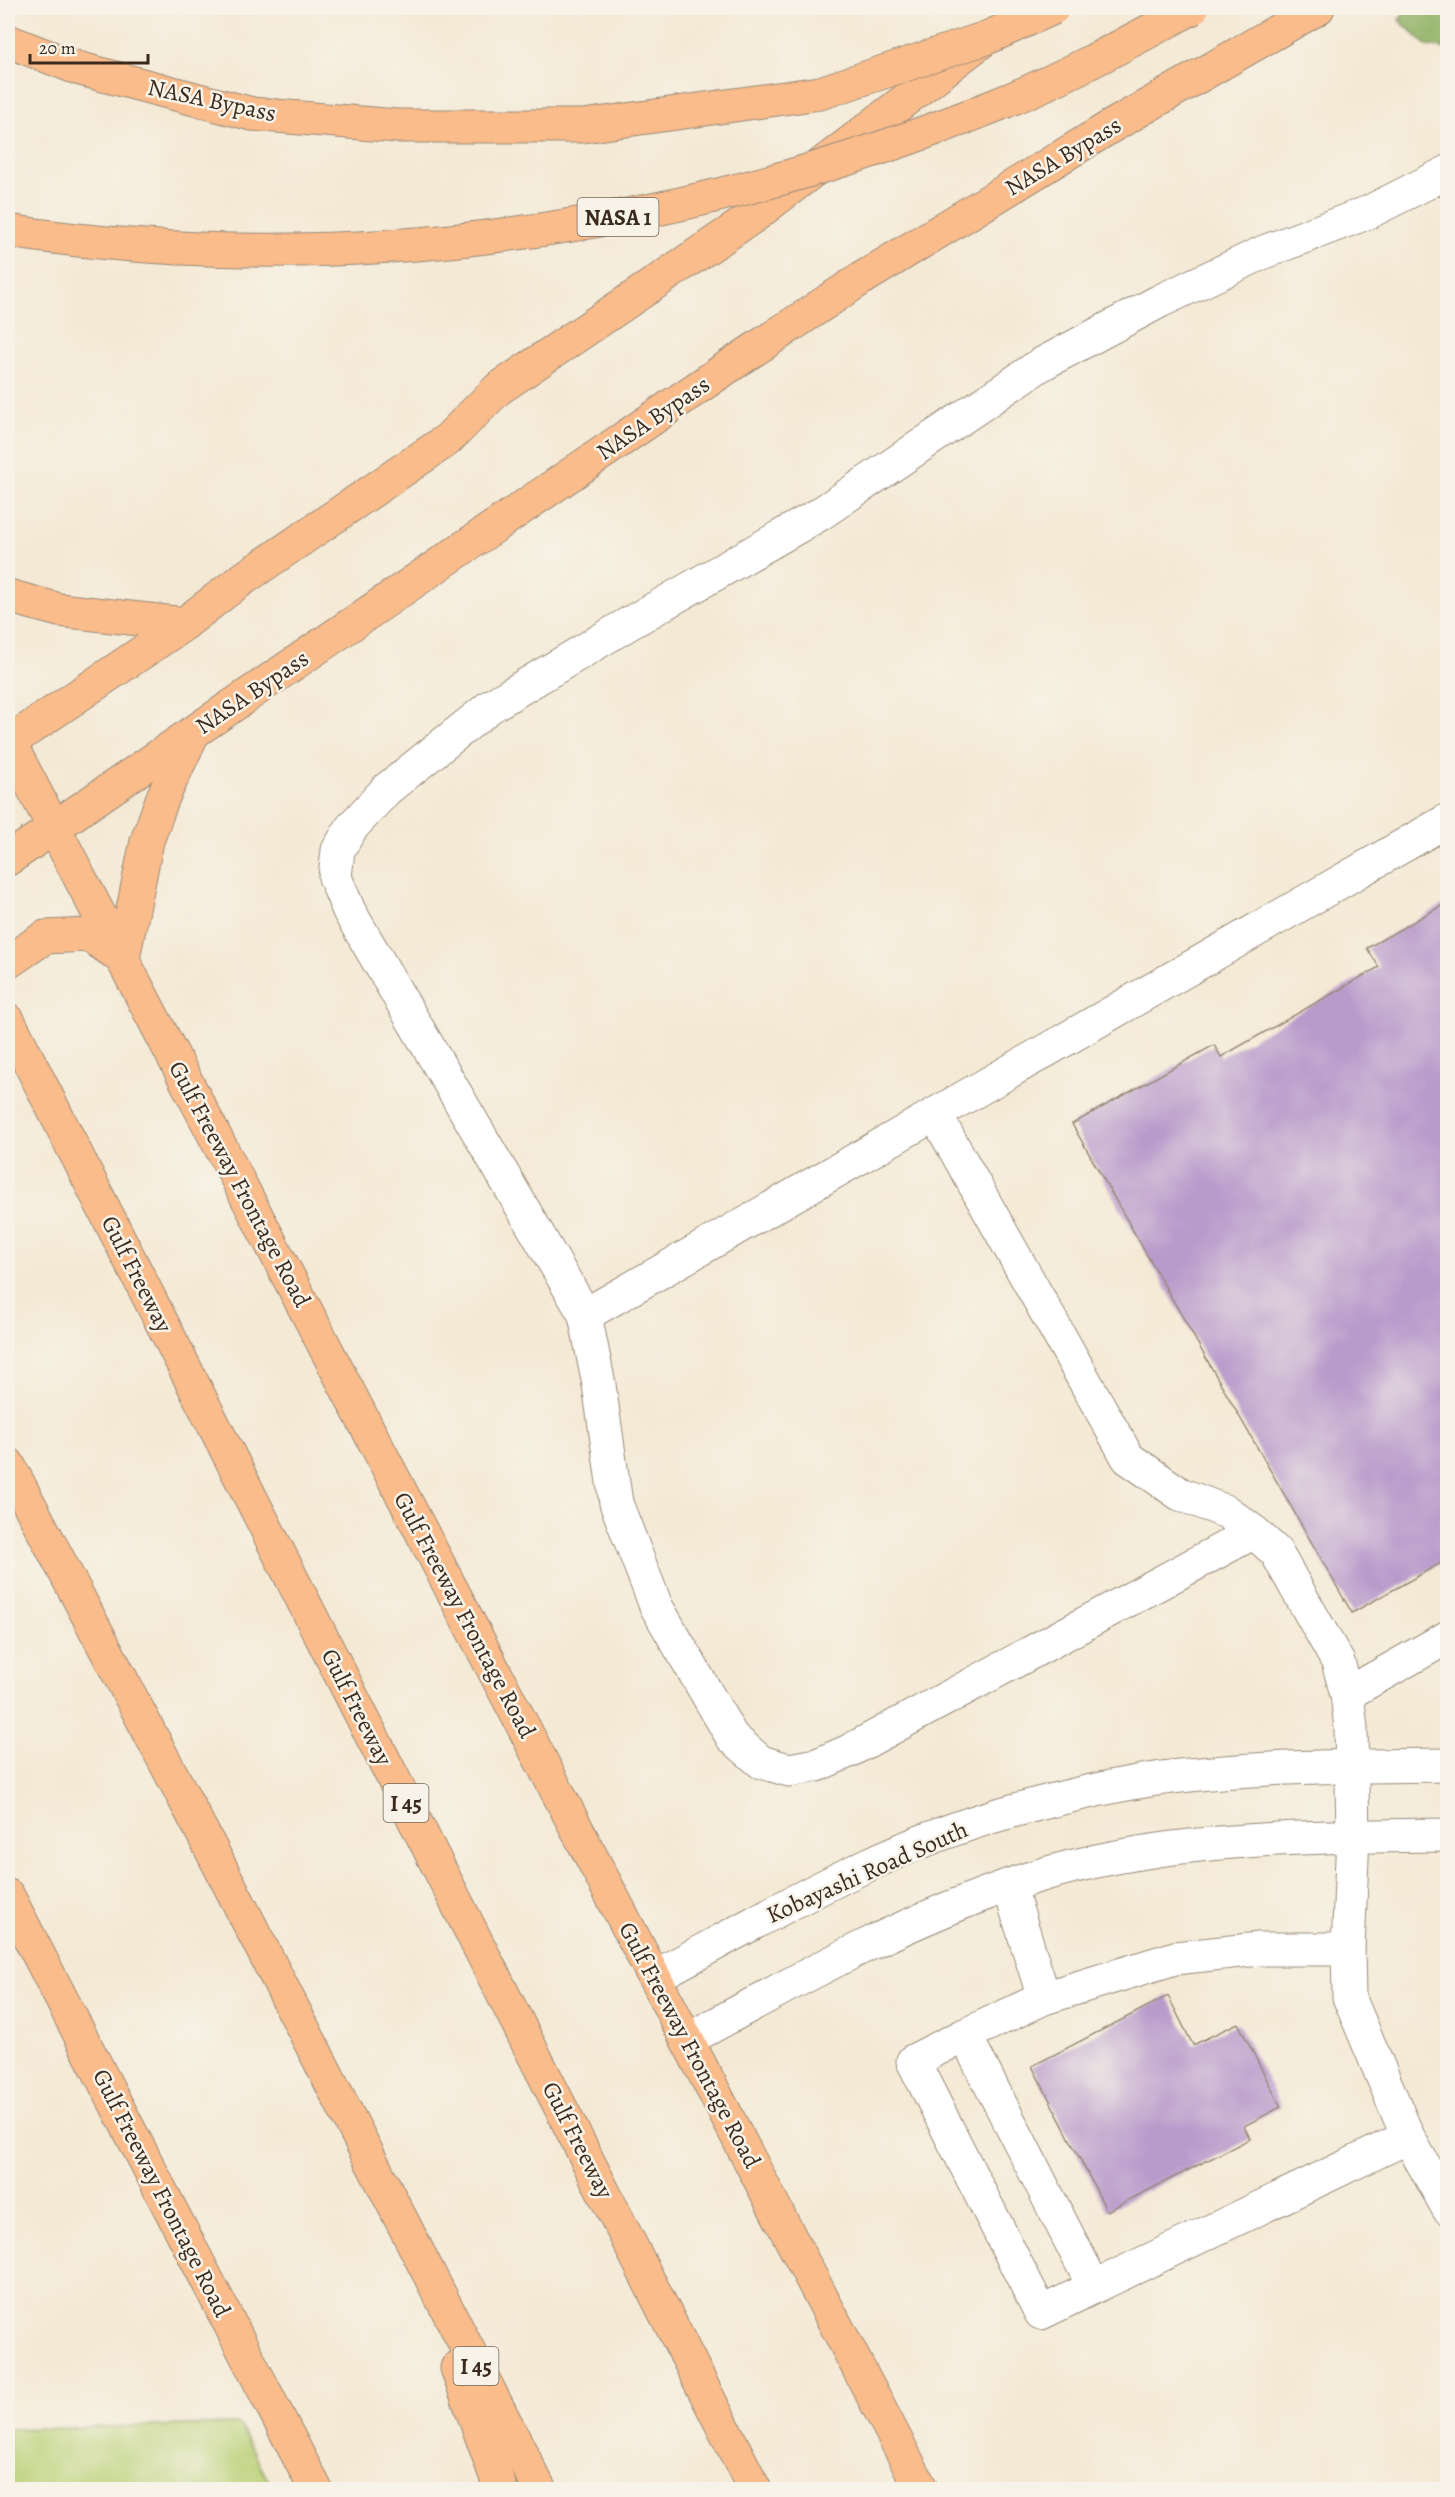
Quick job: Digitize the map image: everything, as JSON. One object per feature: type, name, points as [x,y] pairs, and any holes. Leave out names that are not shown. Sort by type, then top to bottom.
[{"type":"main road","points":[[8,742],[184,624],[237,583],[447,440],[498,389],[757,214],[1027,8]]},
{"type":"main road","name":"NASA Bypass","points":[[8,41],[77,68],[252,114],[396,126],[584,126],[820,93],[989,37],[1053,8]]},
{"type":"main road","name":"NASA 1","points":[[8,231],[64,240],[174,250],[284,251],[398,246],[488,237],[686,204],[800,175],[895,144],[1012,98],[1106,55],[1192,8]]},
{"type":"main road","name":"NASA Bypass","points":[[8,859],[725,369],[861,279],[1110,127],[1318,8]]},
{"type":"main road","points":[[8,596],[59,610],[184,624]]},
{"type":"main road","points":[[8,962],[45,937],[89,935],[123,958],[147,841],[163,797],[193,733]]},
{"type":"main road","name":"Gulf Freeway Frontage Road","points":[[8,742],[123,958],[922,2490]]},
{"type":"main road","name":"Gulf Freeway","points":[[8,1020],[755,2490]]},
{"type":"main road","name":"I 45","points":[[8,1464],[212,1851],[540,2490]]},
{"type":"main road","name":"Gulf Freeway Frontage Road","points":[[8,1896],[316,2490]]},
{"type":"main road","points":[[411,2242],[501,2490]]},
{"type":"street","points":[[1254,1532],[849,1751],[817,1765],[789,1770],[761,1762],[732,1737],[656,1606],[616,1503],[599,1385],[585,1314],[349,910],[335,877],[338,850],[352,827],[387,789],[491,706],[820,514],[1040,365],[1181,291],[1264,252],[1369,212],[1448,172]]},
{"type":"street","points":[[585,1314],[1448,820]]},
{"type":"street","points":[[935,1114],[1128,1458],[1180,1494],[1227,1512],[1276,1552],[1338,1662],[1347,1694],[1351,1728],[1353,1836],[1348,1997],[1408,2137],[1448,2208]]},
{"type":"street","points":[[1347,1694],[1448,1637]]},
{"type":"street","name":"Kobayashi Road South","points":[[654,1977],[846,1876],[925,1841],[1010,1811],[1094,1790],[1179,1776],[1351,1766],[1448,1765]]},
{"type":"street","points":[[687,2040],[798,1979],[951,1906],[1010,1886],[1108,1859],[1187,1846],[1353,1836],[1448,1835]]},
{"type":"street","points":[[1010,1886],[1044,1998]]},
{"type":"street","points":[[1348,1949],[1259,1949],[1175,1958],[1044,1998],[913,2061],[1041,2313],[1408,2137]]},
{"type":"street","points":[[965,2035],[1094,2287]]},
{"type":"green space","points":[[1409,8],[1447,8],[1447,49],[1427,46],[1399,20]]},
{"type":"green space","points":[[239,2424],[273,2489],[8,2489],[8,2429]]},
{"type":"building","points":[[1448,902],[1448,1559],[1352,1613],[1072,1124],[1214,1045],[1221,1057],[1379,967],[1367,948]]},
{"type":"building","points":[[1168,1996],[1193,2045],[1238,2023],[1281,2107],[1244,2126],[1250,2139],[1107,2211],[1032,2066]]}]
